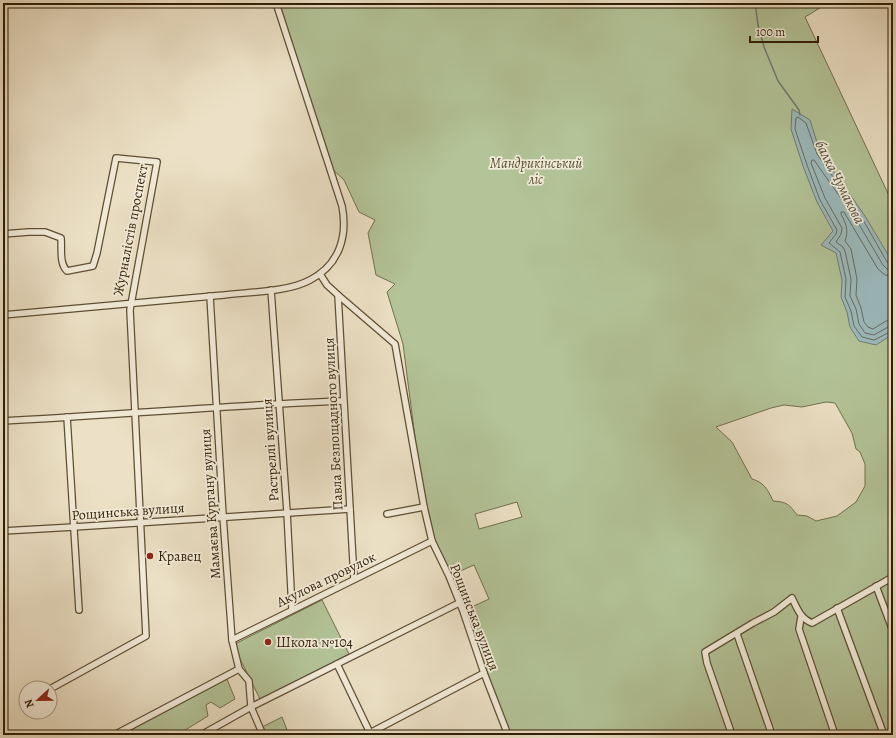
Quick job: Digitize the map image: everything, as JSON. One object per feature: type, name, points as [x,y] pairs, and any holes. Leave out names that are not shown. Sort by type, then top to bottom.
[{"type":"street","points":[[58,685],[146,636],[142,522],[134,414],[131,303],[271,290],[298,286],[320,274],[334,260],[342,241],[344,217],[342,206],[276,3]]},
{"type":"street","name":"Журналістів проспект","points":[[3,234],[45,232],[61,238],[62,262],[68,271],[93,266],[97,253],[116,158],[157,162],[131,303],[3,316]]},
{"type":"street","points":[[320,274],[327,285],[338,295]]},
{"type":"street","name":"Растреллі вулиця","points":[[271,290],[287,512],[292,609]]},
{"type":"street","name":"Павла Безпощадного вулиця","points":[[338,295],[354,579]]},
{"type":"street","name":"Рощинська вулиця","points":[[338,295],[395,344],[424,507],[432,542],[449,576],[484,674],[508,735]]},
{"type":"street","name":"Мамаєва Кургану вулиця","points":[[210,296],[232,640],[239,669],[248,681],[251,707],[263,735]]},
{"type":"street","points":[[3,421],[134,414],[279,403],[343,401]]},
{"type":"street","points":[[67,417],[80,610]]},
{"type":"street","points":[[387,514],[424,507]]},
{"type":"street","name":"Рощинська вулиця","points":[[3,531],[350,509]]},
{"type":"street","name":"Акулова провулок","points":[[232,640],[292,609],[432,542]]},
{"type":"street","points":[[732,735],[707,663],[705,652],[718,643],[737,634],[753,623],[774,612],[792,598],[802,617],[806,621],[812,623],[893,577]]},
{"type":"street","points":[[876,586],[893,631]]},
{"type":"street","points":[[201,735],[251,707],[459,602]]},
{"type":"street","points":[[837,608],[884,735]]},
{"type":"street","points":[[802,617],[799,629],[835,735]]},
{"type":"street","points":[[737,634],[772,735]]},
{"type":"street","points":[[337,664],[369,734],[484,674]]},
{"type":"street","points":[[114,735],[239,669]]},
{"type":"green space","name":"Мандрикінський ліс","points":[[276,3],[828,3],[805,17],[893,204],[893,735],[508,735],[463,611],[489,599],[474,565],[449,576],[438,555],[424,507],[403,344],[387,292],[395,284],[376,275],[368,233],[375,220],[359,212],[344,180],[329,166]],"holes":[[[826,402],[835,403],[852,433],[856,449],[860,452],[865,464],[865,486],[856,502],[837,516],[816,521],[807,516],[797,515],[790,506],[785,503],[773,501],[765,487],[752,479],[732,442],[716,427],[784,405],[802,407]],[[517,502],[522,517],[479,529],[475,514]]]},
{"type":"green space","points":[[322,600],[349,654],[260,699],[233,645]]},
{"type":"green space","points":[[227,679],[235,699],[220,708],[211,702],[206,705],[208,716],[177,735],[121,735]]},
{"type":"green space","points":[[282,717],[289,735],[266,735],[262,727]]},
{"type":"water","points":[[792,109],[810,120],[820,152],[865,216],[893,263],[893,334],[876,345],[859,341],[850,327],[847,312],[841,297],[842,280],[836,253],[821,245],[833,231],[817,202],[803,166],[791,129]]},
{"type":"waterway","name":"балка Чумакова","points":[[755,3],[758,25],[764,47],[778,81],[799,110],[800,115]]},
{"type":"place","name":"Кравец","points":[[150,556]]},
{"type":"place","name":"Школа №104","points":[[268,642]]}]
